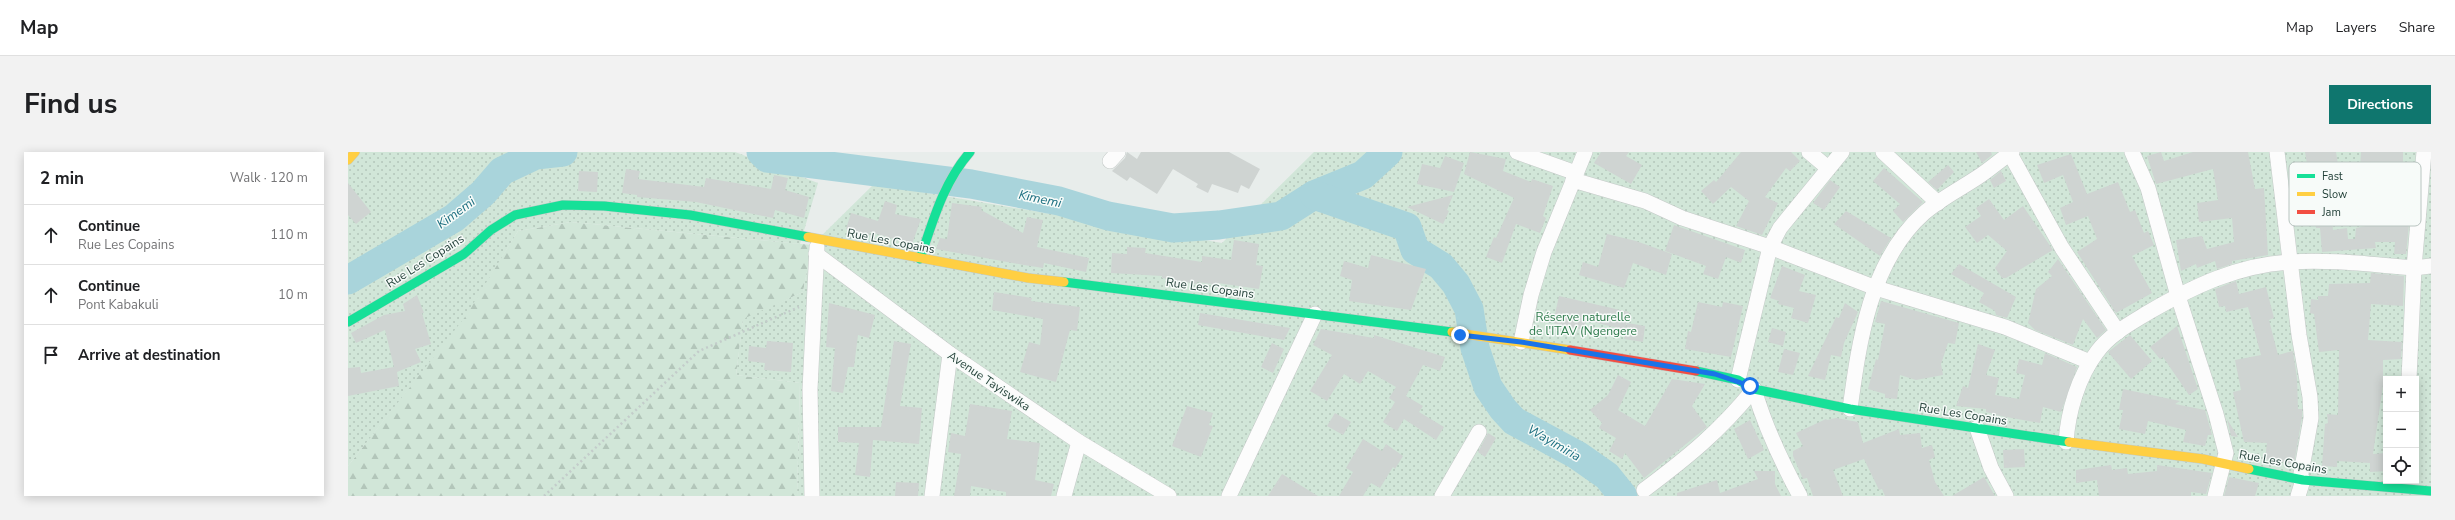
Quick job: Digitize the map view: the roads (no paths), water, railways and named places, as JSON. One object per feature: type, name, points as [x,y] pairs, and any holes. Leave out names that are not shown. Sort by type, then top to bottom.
[{"type":"street","points":[[348,160],[355,152]]},
{"type":"street","points":[[920,259],[942,199],[959,163],[970,152]]},
{"type":"street","points":[[1517,152],[1682,218],[1770,247],[1876,288],[2005,327],[2090,362]]},
{"type":"street","points":[[1521,342],[1531,296],[1544,252],[1585,152]]},
{"type":"street","points":[[1809,152],[1828,168]]},
{"type":"street","points":[[1738,380],[1770,247],[1780,228],[1842,152]]},
{"type":"street","points":[[1883,152],[1938,203]]},
{"type":"street","points":[[1850,409],[1859,345],[1876,288],[1885,266],[1910,228],[1938,203],[2011,152],[2062,248],[2118,332]]},
{"type":"street","points":[[2132,152],[2148,188],[2178,296],[2216,414],[2226,454],[2215,496]]},
{"type":"street","points":[[2277,152],[2299,335],[2310,397],[2311,418],[2298,496]]},
{"type":"street","points":[[2421,187],[2424,152]]},
{"type":"street","name":"Rue Les Copains","points":[[348,322],[464,254],[491,230],[515,215],[563,205],[604,206],[690,215],[1028,278],[1315,314],[1460,335],[1521,342],[1715,374],[1738,380],[1754,389],[1850,409],[2066,442],[2224,463],[2302,479],[2431,491]]},
{"type":"street","points":[[2409,376],[2414,268],[2418,226]]},
{"type":"street","points":[[812,496],[810,390],[817,238]]},
{"type":"street","name":"Avenue Tayiswika","points":[[816,254],[950,354],[1079,442],[1169,496]]},
{"type":"street","points":[[2066,442],[2068,422],[2075,396],[2090,362],[2098,351],[2118,332],[2178,296],[2222,275],[2240,270],[2291,262],[2414,268],[2431,266]]},
{"type":"street","points":[[1229,496],[1315,314]]},
{"type":"street","points":[[932,496],[950,354]]},
{"type":"street","points":[[1644,490],[1692,455],[1730,419],[1754,389]]},
{"type":"street","points":[[1754,389],[1761,415],[1778,454],[1800,496]]},
{"type":"street","points":[[1977,428],[1991,468],[2006,496]]},
{"type":"street","points":[[1442,496],[1479,432]]},
{"type":"street","points":[[1064,496],[1079,442]]},
{"type":"waterway","name":"Kimemi","points":[[348,280],[454,218],[483,193],[502,171],[536,155],[563,152]]},
{"type":"waterway","name":"Kimemi","points":[[761,152],[767,158],[971,184],[1059,201],[1108,216],[1173,228],[1219,225],[1281,216],[1314,195],[1363,175],[1388,152]]},
{"type":"waterway","name":"Wayimiria","points":[[1314,195],[1407,227],[1415,250],[1441,266],[1456,284],[1469,309],[1475,348],[1488,387],[1503,409],[1514,421],[1577,455],[1607,476],[1623,496]]},
{"type":"park label","name":"Réserve naturelle de l'ITAV (Ngengere","points":[[1583,324]]}]
